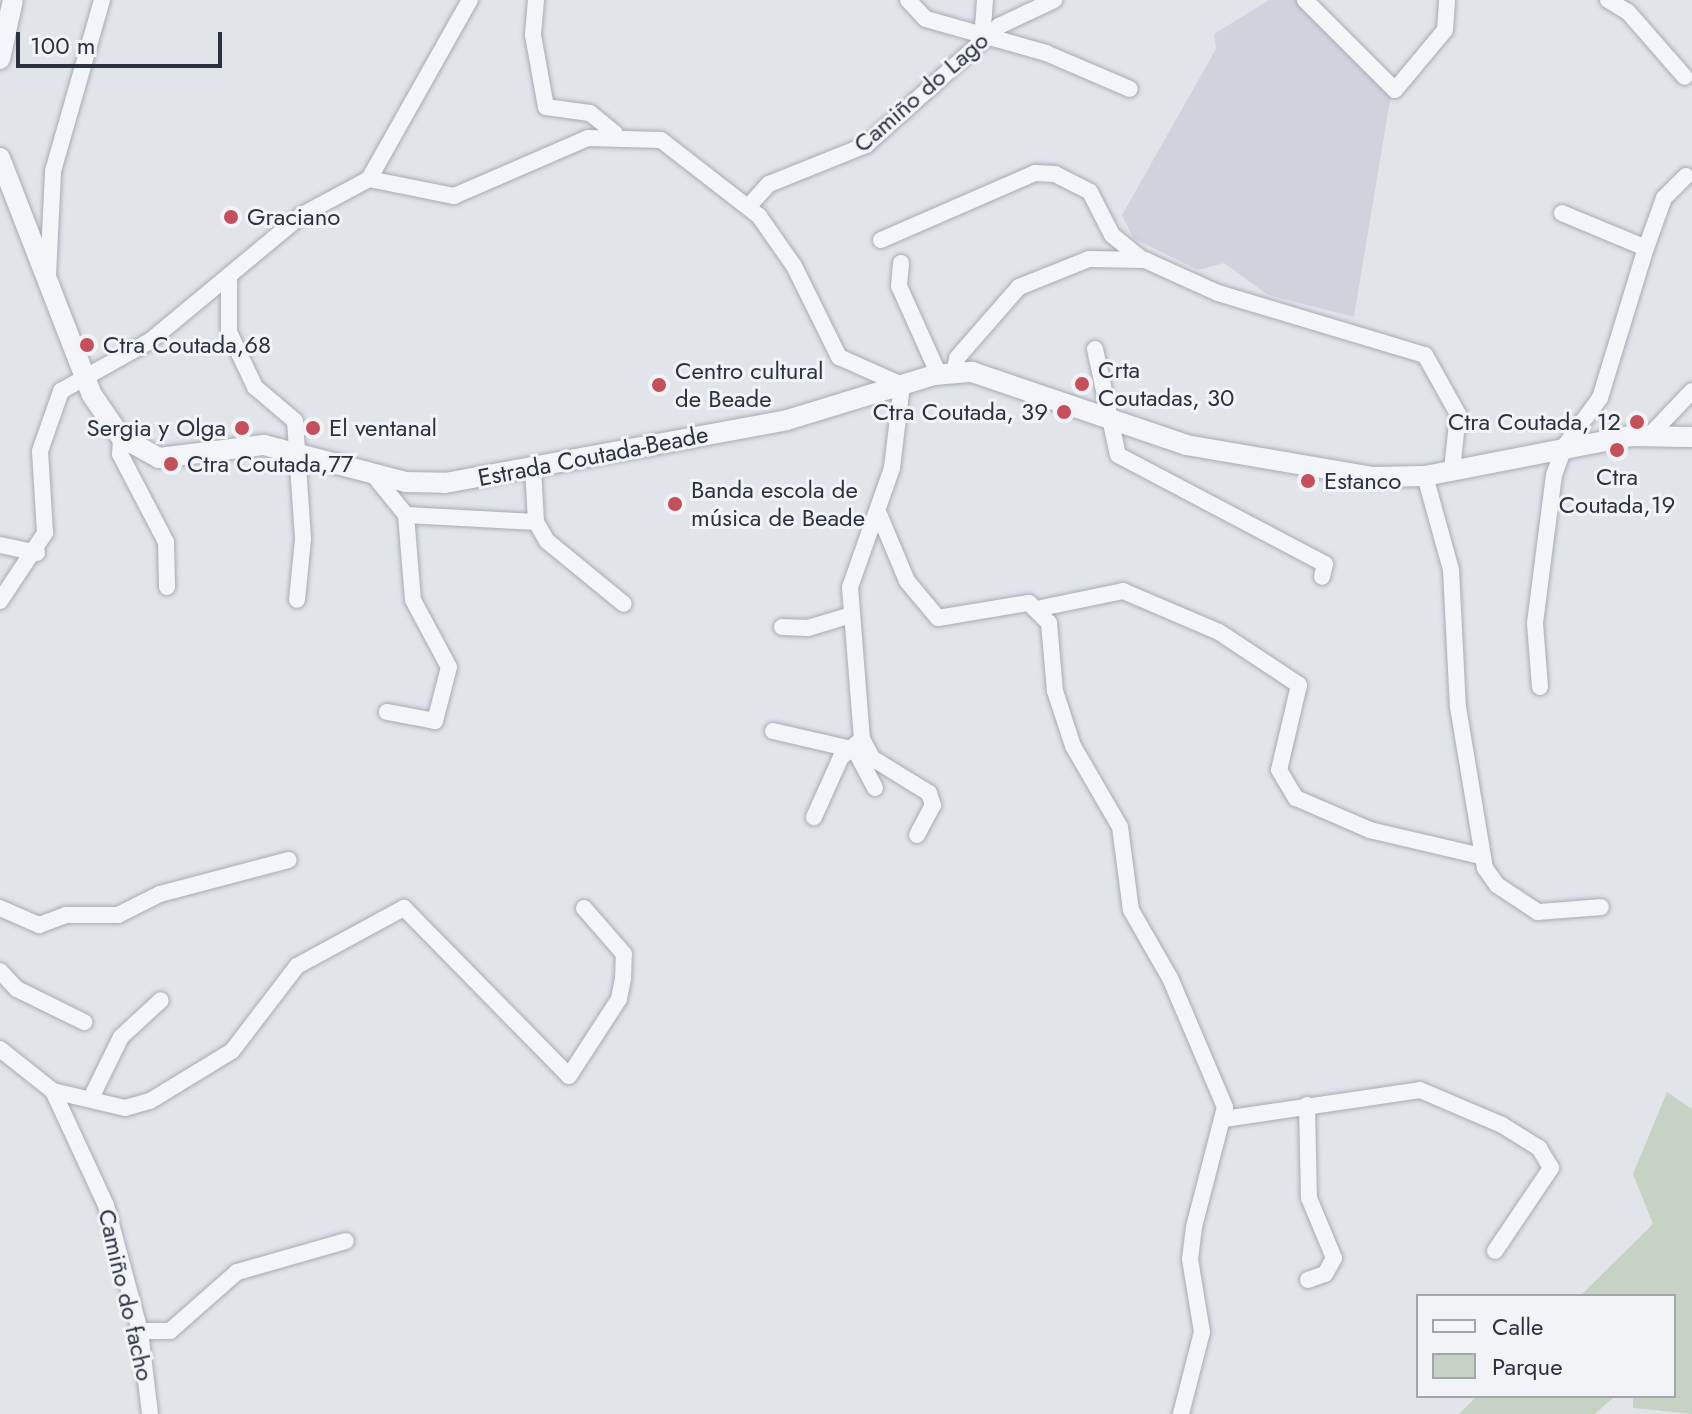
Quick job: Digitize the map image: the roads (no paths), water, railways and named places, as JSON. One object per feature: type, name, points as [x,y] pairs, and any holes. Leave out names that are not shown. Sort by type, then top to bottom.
[{"type":"street","points":[[0,59],[13,0]]},
{"type":"street","points":[[49,285],[53,171],[102,0]]},
{"type":"street","points":[[0,601],[37,553],[45,533],[40,451],[53,404],[83,378],[150,341],[302,215],[369,179],[470,0]]},
{"type":"street","points":[[536,0],[533,35],[546,107],[590,113],[615,133],[677,147],[749,206],[794,266],[834,352],[902,385],[900,434],[879,514],[850,587],[848,616],[858,745],[875,788]]},
{"type":"street","points":[[908,0],[926,19],[982,40],[1046,53],[1130,89]]},
{"type":"street","points":[[982,40],[985,0]]},
{"type":"street","name":"Camiño do Lago","points":[[749,206],[769,184],[866,145],[982,40],[1054,0]]},
{"type":"street","points":[[1305,0],[1395,90],[1445,30],[1447,0]]},
{"type":"street","points":[[1608,0],[1628,12],[1685,77]]},
{"type":"street","points":[[369,179],[454,196],[524,162],[615,133]]},
{"type":"street","name":"Estrada Coutada-Beade","points":[[0,158],[83,378],[121,437],[159,458],[246,445],[298,451],[372,473],[434,484],[787,420],[947,374],[1010,380],[1186,445],[1373,477],[1425,476],[1564,447],[1650,435],[1692,437]]},
{"type":"street","points":[[881,240],[1035,173],[1055,174],[1090,192],[1112,235],[1145,260],[1218,293],[1290,308],[1425,355],[1458,414],[1452,470]]},
{"type":"street","points":[[1540,687],[1541,563],[1564,447],[1600,398],[1664,198],[1686,176]]},
{"type":"street","points":[[1562,213],[1646,248]]},
{"type":"street","points":[[901,263],[899,286],[947,374],[957,358],[1019,287],[1089,259],[1145,260]]},
{"type":"street","points":[[229,276],[229,332],[255,387],[295,421],[298,451],[297,600]]},
{"type":"street","points":[[1095,349],[1104,416],[1118,455],[1325,564],[1322,577]]},
{"type":"street","points":[[1650,435],[1692,391]]},
{"type":"street","points":[[121,437],[120,454],[166,542],[167,587]]},
{"type":"street","points":[[533,467],[536,522],[547,541],[624,604]]},
{"type":"street","points":[[372,473],[406,515],[413,600],[449,667],[435,721],[387,712]]},
{"type":"street","points":[[1425,476],[1451,570],[1458,707],[1476,784],[1481,856],[1497,885],[1538,912],[1601,907]]},
{"type":"street","points":[[879,514],[907,581],[938,618],[1015,604],[1041,608],[1123,591],[1219,632],[1299,685],[1279,770],[1296,798],[1370,830],[1481,856]]},
{"type":"street","points":[[406,515],[536,522]]},
{"type":"street","points":[[0,545],[37,553]]},
{"type":"street","points":[[1041,608],[1073,746],[1120,827],[1131,910],[1170,978],[1224,1119],[1194,1227],[1190,1259],[1202,1332],[1181,1414]]},
{"type":"street","points":[[782,627],[808,628],[848,616]]},
{"type":"street","points":[[773,731],[858,745],[872,758],[929,793],[933,805],[917,835]]},
{"type":"street","points":[[814,817],[841,757],[858,745]]},
{"type":"street","points":[[0,908],[39,925],[66,915],[118,915],[160,894],[289,860]]},
{"type":"street","points":[[0,1049],[53,1091],[125,1108],[150,1101],[232,1051],[297,966],[404,908],[569,1076],[619,999],[623,979],[624,954],[584,908]]},
{"type":"street","points":[[0,971],[17,989],[84,1022]]},
{"type":"street","points":[[91,1098],[121,1037],[161,1000]]},
{"type":"street","points":[[1224,1119],[1420,1090],[1539,1148],[1551,1168],[1547,1180],[1495,1251]]},
{"type":"street","name":"Camiño do facho","points":[[53,1091],[106,1205],[140,1331],[150,1414]]},
{"type":"street","points":[[1307,1105],[1309,1198],[1334,1258],[1325,1274],[1308,1280]]},
{"type":"street","points":[[140,1331],[170,1331],[237,1272],[346,1241]]},
{"type":"place","name":"Graciano","points":[[231,217]]},
{"type":"place","name":"Ctra Coutada,68","points":[[87,345]]},
{"type":"place","name":"Crta Coutadas, 30","points":[[1082,384]]},
{"type":"place","name":"Centro cultural de Beade","points":[[659,385]]},
{"type":"place","name":"Ctra Coutada, 39","points":[[1064,412]]},
{"type":"place","name":"Ctra Coutada, 12","points":[[1637,422]]},
{"type":"place","name":"Sergia y Olga","points":[[242,428]]},
{"type":"place","name":"El ventanal","points":[[313,428]]},
{"type":"place","name":"Ctra Coutada,19","points":[[1617,450]]},
{"type":"place","name":"Ctra Coutada,77","points":[[171,464]]},
{"type":"place","name":"Estanco","points":[[1308,481]]},
{"type":"place","name":"Banda escola de música de Beade","points":[[675,504]]}]
